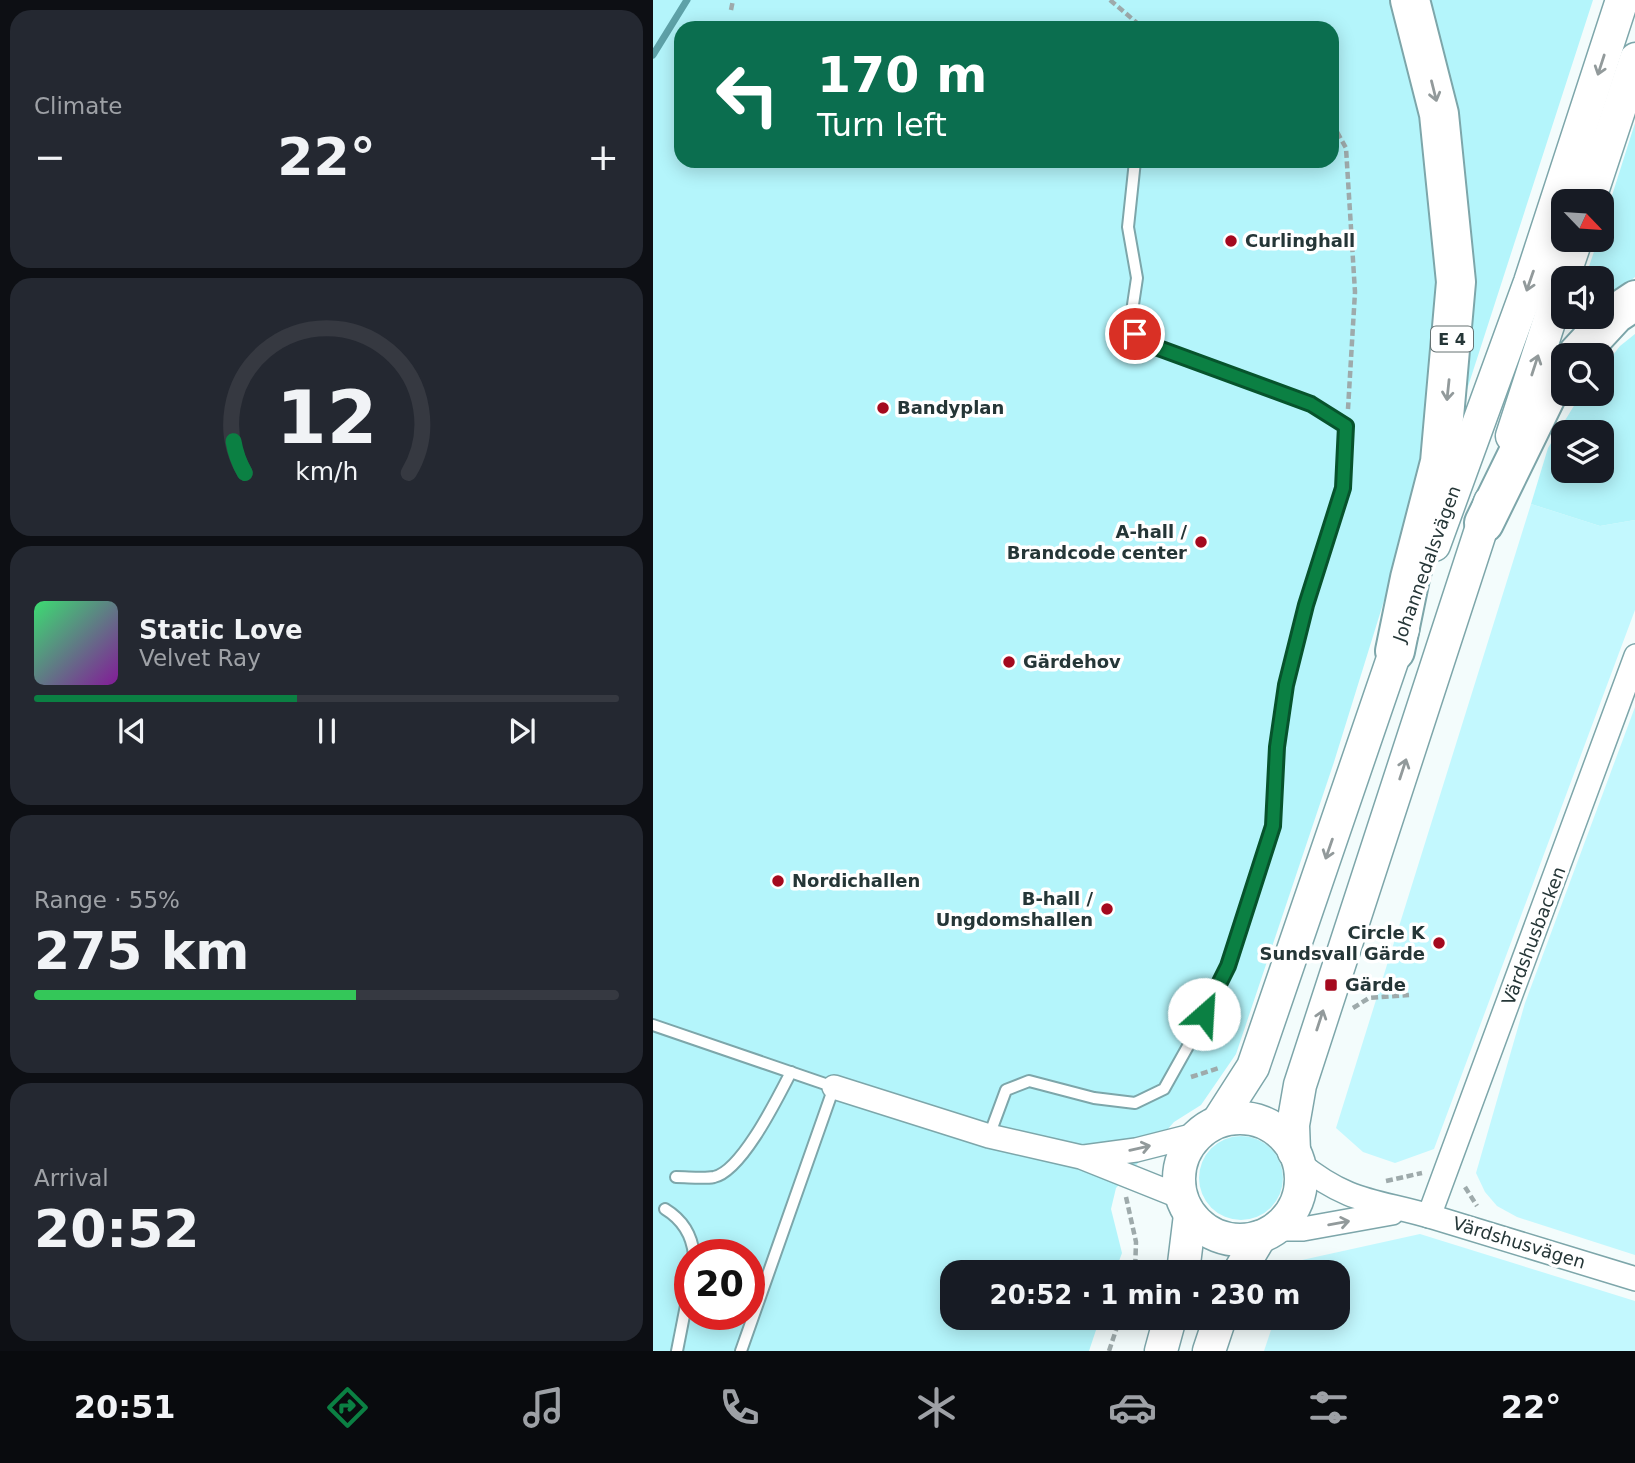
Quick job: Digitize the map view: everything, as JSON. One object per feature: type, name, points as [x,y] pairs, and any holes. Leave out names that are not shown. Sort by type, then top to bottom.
[{"type":"highway","name":"E 4","points":[[1395,651],[1410,578],[1440,462],[1456,282],[1439,114],[1410,0]]},
{"type":"highway","points":[[1588,343],[1615,314],[1635,300]]},
{"type":"highway","points":[[1484,523],[1551,386]]},
{"type":"main road","name":"Johannedalsvägen","points":[[1209,1127],[1253,1067],[1395,651],[1530,282],[1622,0]]},
{"type":"main road","points":[[1593,189],[1635,60]]},
{"type":"main road","points":[[1248,1260],[1268,1233],[1289,1215],[1297,1200],[1301,1182],[1293,1125],[1300,1085],[1551,316]]},
{"type":"main road","points":[[1184,1260],[1186,1206],[1181,1164],[1209,1127],[1258,1121],[1281,1134],[1297,1158]]},
{"type":"main road","points":[[1186,1206],[1203,1228],[1226,1239],[1268,1233]]},
{"type":"main road","points":[[1161,1351],[1167,1330]]},
{"type":"main road","points":[[1209,1351],[1216,1330]]},
{"type":"street","name":"Värdshusbacken","points":[[1429,1216],[1635,656]]},
{"type":"street","points":[[834,1087],[989,1136],[1081,1157],[1186,1206]]},
{"type":"street","points":[[1081,1157],[1136,1150],[1209,1127]]},
{"type":"street","name":"Värdshusvägen","points":[[1297,1158],[1341,1192],[1635,1279]]},
{"type":"street","name":"Värdshusvägen","points":[[1268,1233],[1402,1211]]},
{"type":"lane","points":[[989,1136],[1006,1090],[1029,1081],[1094,1098],[1135,1103],[1164,1089],[1192,1039],[1228,966],[1273,826],[1277,747],[1286,685],[1306,605],[1343,488],[1346,426],[1311,404],[1153,346],[1135,334],[1131,318],[1137,278],[1128,228],[1134,168]]},
{"type":"lane","points":[[653,1025],[834,1087],[741,1351]]},
{"type":"lane","points":[[676,1177],[716,1177],[728,1169],[769,1114],[791,1072]]},
{"type":"lane","points":[[665,1209],[677,1216],[689,1239]]},
{"type":"lane","points":[[677,1351],[681,1330]]},
{"type":"path","points":[[731,10],[733,0]]},
{"type":"path","points":[[1110,0],[1135,21]]},
{"type":"path","points":[[1339,136],[1346,149],[1355,292],[1346,426]]},
{"type":"path","points":[[1343,1014],[1369,998],[1409,995]]},
{"type":"path","points":[[1464,1182],[1466,1191],[1480,1210]]},
{"type":"path","points":[[1109,1351],[1116,1330]]},
{"type":"shaded area","name":"Gärdehov","points":[[653,0],[1392,0],[1424,114],[1443,281],[1427,462],[1334,762],[1236,1054],[1201,1105],[1174,1122],[1116,1188],[1111,1209],[1122,1253],[1119,1260],[940,1260],[940,1330],[1096,1330],[1089,1351],[653,1351]]},
{"type":"shaded area","points":[[1424,0],[1593,0],[1463,402],[1472,295],[1466,184]]},
{"type":"shaded area","points":[[1635,123],[1635,277],[1614,294],[1614,266],[1589,266],[1594,252],[1614,252],[1614,189]]},
{"type":"shaded area","points":[[1635,334],[1635,520],[1600,526],[1531,504],[1551,443],[1551,483],[1614,483],[1614,420],[1565,420],[1574,406],[1614,406],[1614,354]]},
{"type":"shaded area","points":[[1531,504],[1600,526],[1635,520],[1635,610],[1434,1149],[1395,1163],[1363,1152],[1336,1128]]},
{"type":"shaded area","points":[[1635,707],[1635,1255],[1517,1217],[1497,1206],[1485,1192],[1476,1173],[1525,1003]]},
{"type":"shaded area","points":[[1241,1136],[1257,1139],[1271,1148],[1280,1162],[1283,1178],[1280,1194],[1271,1208],[1257,1217],[1241,1220],[1225,1217],[1211,1208],[1202,1194],[1199,1178],[1202,1162],[1211,1148],[1225,1139]]},
{"type":"shaded area","points":[[1420,1234],[1635,1301],[1635,1351],[1264,1351],[1271,1330],[1350,1330],[1350,1260],[1302,1260]]},
{"type":"waterway","points":[[674,21],[687,0]]},
{"type":"waterway","points":[[653,55],[674,21]]},
{"type":"place","name":"Curlinghall","points":[[1231,241]]},
{"type":"place","name":"Bandyplan","points":[[883,408]]},
{"type":"place","name":"A-hall / Brandcode center","points":[[1201,542]]},
{"type":"place","name":"Gärdehov","points":[[1009,662]]},
{"type":"place","name":"Nordichallen","points":[[778,881]]},
{"type":"place","name":"B-hall / Ungdomshallen","points":[[1107,909]]},
{"type":"place","name":"Circle K Sundsvall Gärde","points":[[1439,943]]},
{"type":"place","name":"Gärde","points":[[1331,985]]},
{"type":"route","points":[[1135,334],[1153,346],[1311,404],[1346,426],[1343,488],[1306,605],[1286,685],[1277,747],[1273,826],[1258,880],[1228,966],[1204,1014]]}]
